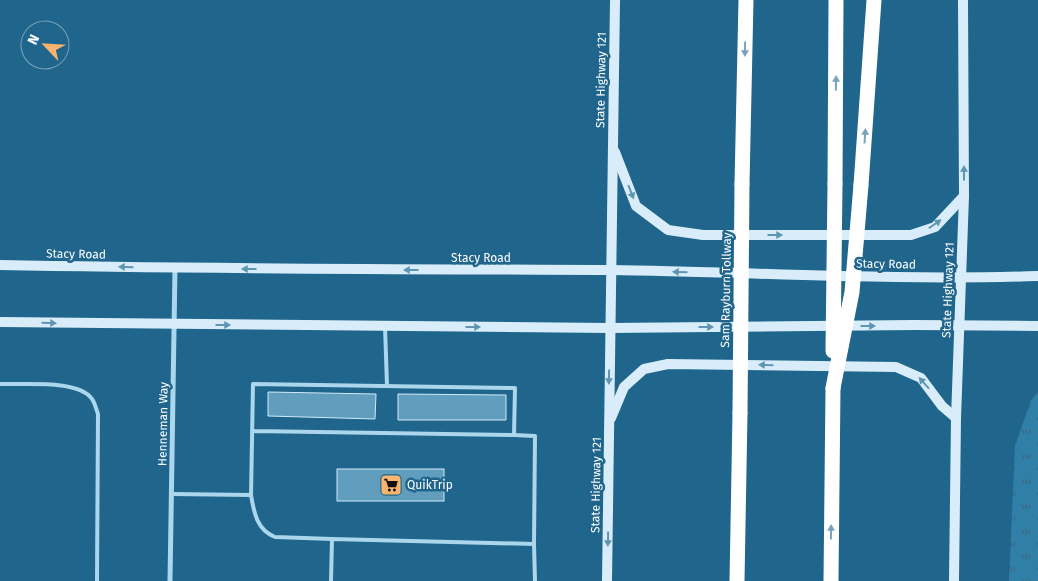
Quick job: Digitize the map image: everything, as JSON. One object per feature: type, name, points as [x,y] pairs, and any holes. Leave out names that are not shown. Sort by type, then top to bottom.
[{"type":"highway","name":"Sam Rayburn Tollway","points":[[738,581],[746,0]]},
{"type":"highway","points":[[831,581],[836,0]]},
{"type":"highway","points":[[833,388],[852,292],[874,0]]},
{"type":"main road","name":"State Highway 121","points":[[607,581],[615,0]]},
{"type":"main road","name":"State Highway 121","points":[[954,581],[956,418],[964,196],[963,0]]},
{"type":"main road","points":[[613,146],[636,206],[668,230],[703,236],[910,235],[934,227],[964,196]]},
{"type":"main road","name":"Stacy Road","points":[[0,265],[175,268],[611,270],[886,277],[1038,276]]},
{"type":"main road","points":[[0,322],[610,328],[914,325],[1038,326]]},
{"type":"main road","points":[[609,422],[624,387],[644,369],[668,364],[896,367],[921,378],[942,406],[956,418]]},
{"type":"street","name":"Henneman Way","points":[[170,581],[175,268]]},
{"type":"lane","points":[[385,326],[387,386]]},
{"type":"lane","points":[[0,384],[68,385],[82,389],[92,399],[98,414],[97,581]]},
{"type":"lane","points":[[514,435],[515,388],[253,384],[251,495],[256,518],[267,534],[275,537],[534,544]]},
{"type":"lane","points":[[252,431],[536,436],[535,581]]},
{"type":"lane","points":[[172,494],[251,495]]},
{"type":"lane","points":[[331,581],[332,539]]},
{"type":"green space","points":[[1038,392],[1038,581],[1009,581],[1015,446],[1031,400]]},
{"type":"building","points":[[268,392],[376,394],[375,419],[268,416]]},
{"type":"building","points":[[398,394],[506,395],[506,420],[398,420]]},
{"type":"building","name":"QuikTrip","points":[[337,469],[444,469],[444,501],[337,501]]},
{"type":"place","name":"QuikTrip","points":[[391,485]]}]
